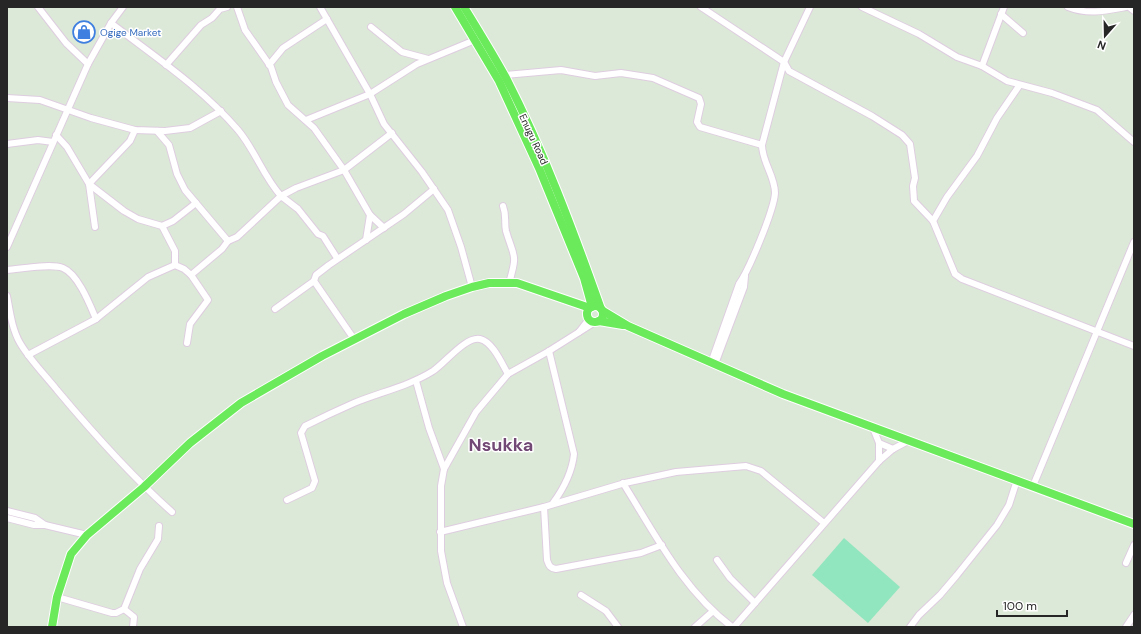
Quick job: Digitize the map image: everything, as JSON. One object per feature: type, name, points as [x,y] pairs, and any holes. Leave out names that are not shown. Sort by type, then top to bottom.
[{"type":"main road","points":[[455,7],[499,81],[539,168],[576,257],[588,292],[592,316]]},
{"type":"main road","name":"Enugu Road","points":[[464,7],[504,75],[546,165],[602,310]]},
{"type":"main road","points":[[52,627],[57,597],[71,554],[88,535],[144,487],[190,443],[241,403],[322,356],[354,339],[446,296],[472,287],[490,283],[509,283],[529,286],[562,300],[592,316],[628,326],[783,394],[1134,524]]},
{"type":"main road","points":[[571,302],[583,297],[588,292]]},
{"type":"main road","points":[[562,300],[571,302],[592,316],[603,317],[602,310]]},
{"type":"main road","points":[[592,316],[596,306],[628,326]]},
{"type":"street","points":[[38,7],[66,43],[88,64]]},
{"type":"street","points":[[7,247],[88,64],[111,23],[123,7]]},
{"type":"street","points":[[166,65],[201,25],[212,18],[220,9],[227,7]]},
{"type":"street","points":[[237,7],[245,30],[270,65],[288,105],[306,120],[344,170],[370,215],[384,228]]},
{"type":"street","points":[[320,7],[370,94],[384,124],[434,189],[448,210],[461,247],[472,287]]},
{"type":"street","points":[[701,7],[784,62],[789,71],[872,116],[902,135],[910,144],[915,178],[913,186],[914,201],[933,221],[950,266],[955,274],[962,279],[1134,346]]},
{"type":"street","points":[[713,363],[744,287],[745,276],[761,238],[775,193],[763,158],[762,145],[784,62],[810,7]]},
{"type":"street","points":[[862,7],[919,34],[957,57],[982,66],[1007,81],[1019,86],[1052,93],[1097,110],[1134,142]]},
{"type":"street","points":[[982,66],[1004,7]]},
{"type":"street","points":[[1068,7],[1080,12],[1091,12],[1126,7]]},
{"type":"street","points":[[1130,7],[1134,11]]},
{"type":"street","points":[[1001,14],[1023,33]]},
{"type":"street","points":[[270,65],[284,48],[327,19]]},
{"type":"street","points":[[111,23],[198,89],[221,111],[239,131],[273,187],[281,196],[298,209],[318,234],[323,236],[337,258]]},
{"type":"street","points":[[371,27],[402,52],[428,59]]},
{"type":"street","points":[[306,120],[370,94],[428,59],[475,40]]},
{"type":"street","points":[[504,75],[562,70],[595,76],[621,73],[653,78],[699,98],[701,104],[697,122],[700,127],[762,145]]},
{"type":"street","points":[[781,72],[789,71]]},
{"type":"street","points":[[933,221],[947,197],[977,156],[997,118],[1019,86]]},
{"type":"street","points":[[7,98],[40,100],[91,118],[135,130],[158,131],[190,128],[221,111]]},
{"type":"street","points":[[89,184],[130,141],[135,130]]},
{"type":"street","points":[[158,131],[169,145],[177,174],[185,190],[228,241]]},
{"type":"street","points":[[191,275],[222,249],[228,241],[237,237],[281,196],[296,188],[344,170],[392,134]]},
{"type":"street","points":[[56,135],[67,147],[89,184],[124,211],[138,219],[162,226],[173,221],[196,203]]},
{"type":"street","points":[[7,144],[38,140],[53,142]]},
{"type":"street","points":[[89,184],[95,227]]},
{"type":"street","points":[[275,309],[314,281],[316,276],[337,258],[384,228],[434,189]]},
{"type":"street","points":[[503,206],[506,214],[506,230],[515,254],[515,264],[509,283]]},
{"type":"street","points":[[366,240],[370,215]]},
{"type":"street","points":[[162,226],[175,251],[175,265]]},
{"type":"street","points":[[1034,486],[1134,242]]},
{"type":"street","points":[[28,355],[96,319],[148,277],[175,265],[184,268],[191,275],[208,300],[190,324],[187,343]]},
{"type":"street","points":[[7,270],[55,267],[66,270],[86,296],[96,319]]},
{"type":"street","points":[[314,281],[354,339]]},
{"type":"street","points":[[7,296],[13,327],[19,342],[28,355],[88,428],[144,487],[172,512]]},
{"type":"street","points":[[463,627],[447,583],[441,551],[441,486],[444,469],[476,412],[508,374],[549,351],[578,332],[592,316]]},
{"type":"street","points":[[287,500],[312,488],[316,481],[302,437],[302,428],[355,403],[416,381],[435,370],[466,343],[475,339],[482,339],[487,343],[508,374]]},
{"type":"street","points":[[549,351],[574,454],[573,466],[564,487],[553,504]]},
{"type":"street","points":[[416,381],[429,428],[444,469]]},
{"type":"street","points":[[873,428],[879,443],[879,461]]},
{"type":"street","points":[[879,443],[885,433]]},
{"type":"street","points":[[893,449],[896,437]]},
{"type":"street","points":[[624,483],[680,575],[712,612],[733,627],[879,461],[893,449],[908,441]]},
{"type":"street","points":[[879,443],[893,449]]},
{"type":"street","points":[[440,532],[544,507],[624,483],[676,472],[746,466],[761,471],[824,523]]},
{"type":"street","points":[[910,627],[919,615],[940,595],[997,525],[1008,505],[1017,480]]},
{"type":"street","points":[[564,487],[569,499]]},
{"type":"street","points":[[544,507],[547,560],[548,566],[552,568],[556,569],[641,553],[662,544]]},
{"type":"street","points":[[7,511],[35,518],[46,524],[88,535]]},
{"type":"street","points":[[7,518],[34,525],[46,524]]},
{"type":"street","points":[[57,597],[112,613],[116,613],[124,609],[140,569],[158,539],[159,526]]},
{"type":"street","points":[[1126,563],[1134,545]]},
{"type":"street","points":[[717,560],[730,578],[754,602]]},
{"type":"street","points":[[581,595],[606,611],[618,627]]},
{"type":"street","points":[[124,609],[134,617],[133,627]]},
{"type":"street","points":[[695,627],[712,612]]},
{"type":"street","points":[[1126,627],[1134,615]]},
{"type":"green space","points":[[844,538],[900,587],[868,623],[812,575]]},
{"type":"place","name":"Ogige Market","points":[[84,32]]},
{"type":"district","name":"Nsukka","points":[[501,445]]}]
